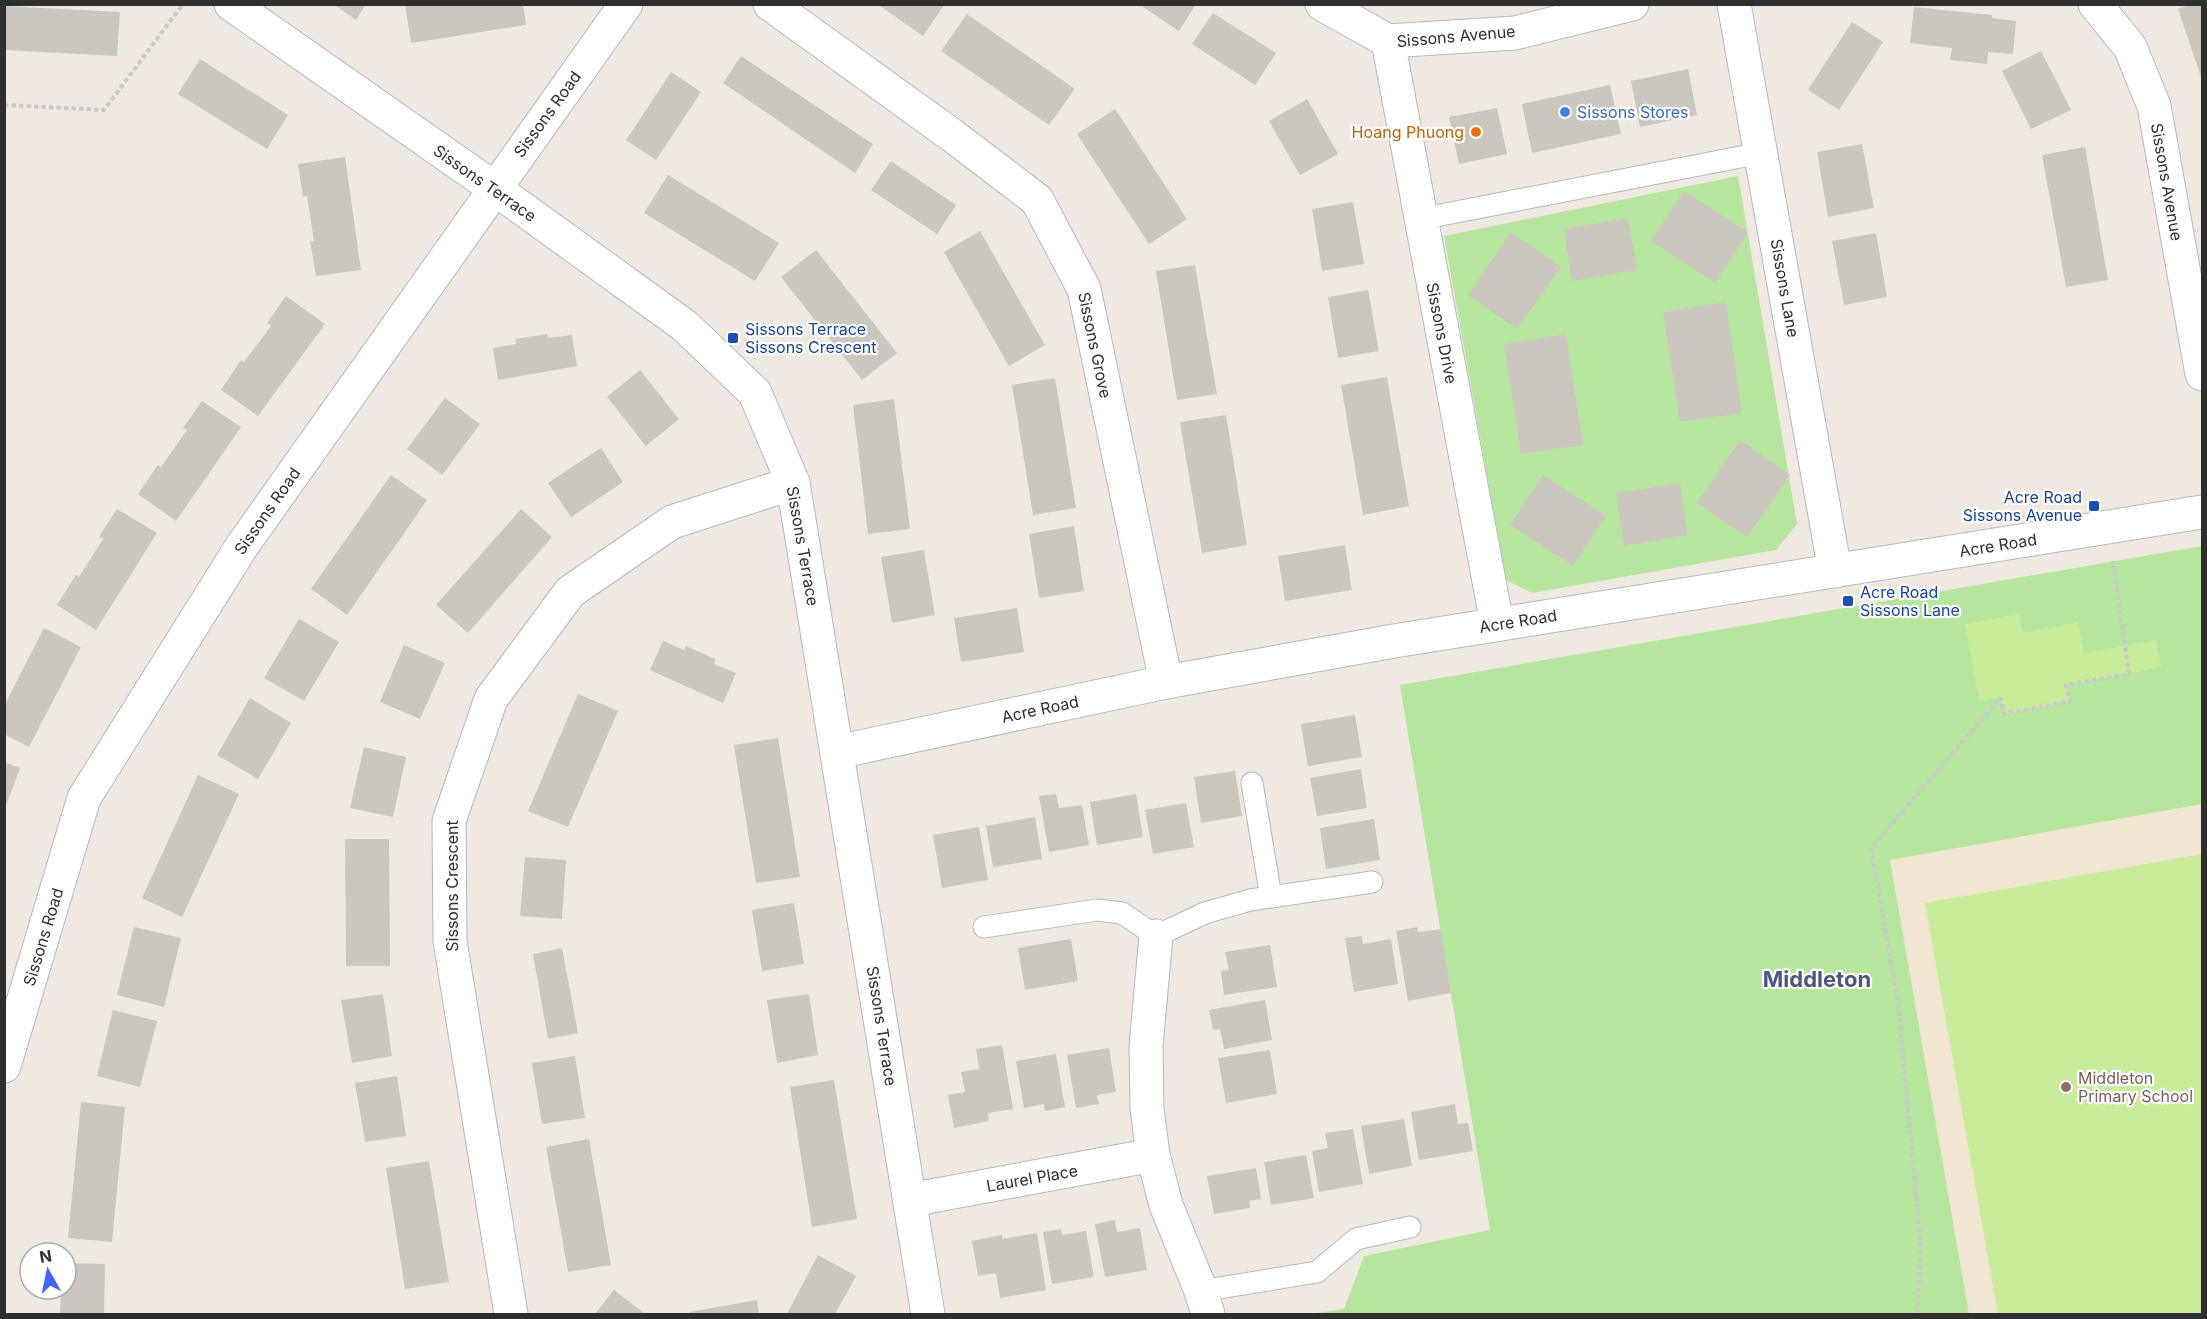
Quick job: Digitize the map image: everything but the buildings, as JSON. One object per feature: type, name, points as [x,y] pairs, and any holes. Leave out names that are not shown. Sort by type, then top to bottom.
[{"type":"street","name":"Sissons Terrace","points":[[231,4],[494,188],[685,326],[755,393],[793,483],[928,1314]]},
{"type":"street","name":"Sissons Road","points":[[4,1066],[84,798],[242,546],[626,4]]},
{"type":"street","name":"Sissons Grove","points":[[770,4],[953,136],[1037,200],[1084,290],[1166,682]]},
{"type":"street","name":"Sissons Avenue","points":[[1322,4],[1388,41],[1515,33],[1632,4]]},
{"type":"street","name":"Sissons Lane","points":[[1734,4],[1835,571]]},
{"type":"street","name":"Sissons Avenue","points":[[2095,4],[2130,47],[2154,106],[2202,374]]},
{"type":"street","name":"Sissons Drive","points":[[1388,41],[1497,624]]},
{"type":"street","name":"Sissons Crescent","points":[[511,1314],[450,941],[449,821],[491,699],[570,592],[672,522],[793,483]]},
{"type":"street","name":"Acre Road","points":[[837,752],[1166,682],[1497,624],[2202,512]]},
{"type":"street","points":[[1156,936],[1146,1047],[1147,1108],[1153,1155],[1166,1205],[1204,1303]]},
{"type":"street","name":"Laurel Place","points":[[910,1200],[1153,1155]]},
{"type":"lane","points":[[1420,219],[1761,153]]},
{"type":"lane","points":[[1252,783],[1271,897]]},
{"type":"lane","points":[[984,927],[1097,910],[1122,914],[1156,936],[1205,913],[1250,900],[1372,882]]},
{"type":"lane","points":[[1204,1303],[1317,1272],[1356,1239],[1410,1227]]},
{"type":"path","points":[[4,105],[104,110],[183,4]]},
{"type":"path","points":[[1917,1314],[1921,1249],[1898,1002],[1871,848],[2001,697],[2004,714],[2070,701],[2066,685],[2129,674],[2108,528]]},
{"type":"shaded area","name":"Middleton Primary School","points":[[2202,804],[2202,1314],[1969,1314],[1890,860]]},
{"type":"green space","points":[[1738,176],[1797,524],[1776,550],[1532,593],[1506,580],[1444,236]]},
{"type":"green space","points":[[2202,546],[2202,804],[1890,860],[1969,1314],[1310,1314],[1344,1309],[1364,1256],[1490,1230],[1400,685]]},
{"type":"green space","points":[[2019,614],[2023,633],[2078,622],[2084,653],[2156,640],[2161,667],[2067,685],[2070,701],[2004,714],[2001,697],[1979,701],[1965,624]]},
{"type":"green space","name":"Middleton Primary School","points":[[2202,854],[2202,1314],[1998,1314],[1925,903]]},
{"type":"place","name":"Sissons Stores","points":[[1565,112]]},
{"type":"place","name":"Hoang Phuong","points":[[1476,132]]},
{"type":"place","name":"Sissons Terrace Sissons Crescent","points":[[733,338]]},
{"type":"place","name":"Acre Road Sissons Avenue","points":[[2094,506]]},
{"type":"place","name":"Acre Road Sissons Lane","points":[[1848,601]]},
{"type":"place","name":"Middleton Primary School","points":[[2066,1087]]},
{"type":"district","name":"Middleton","points":[[1817,979]]}]
